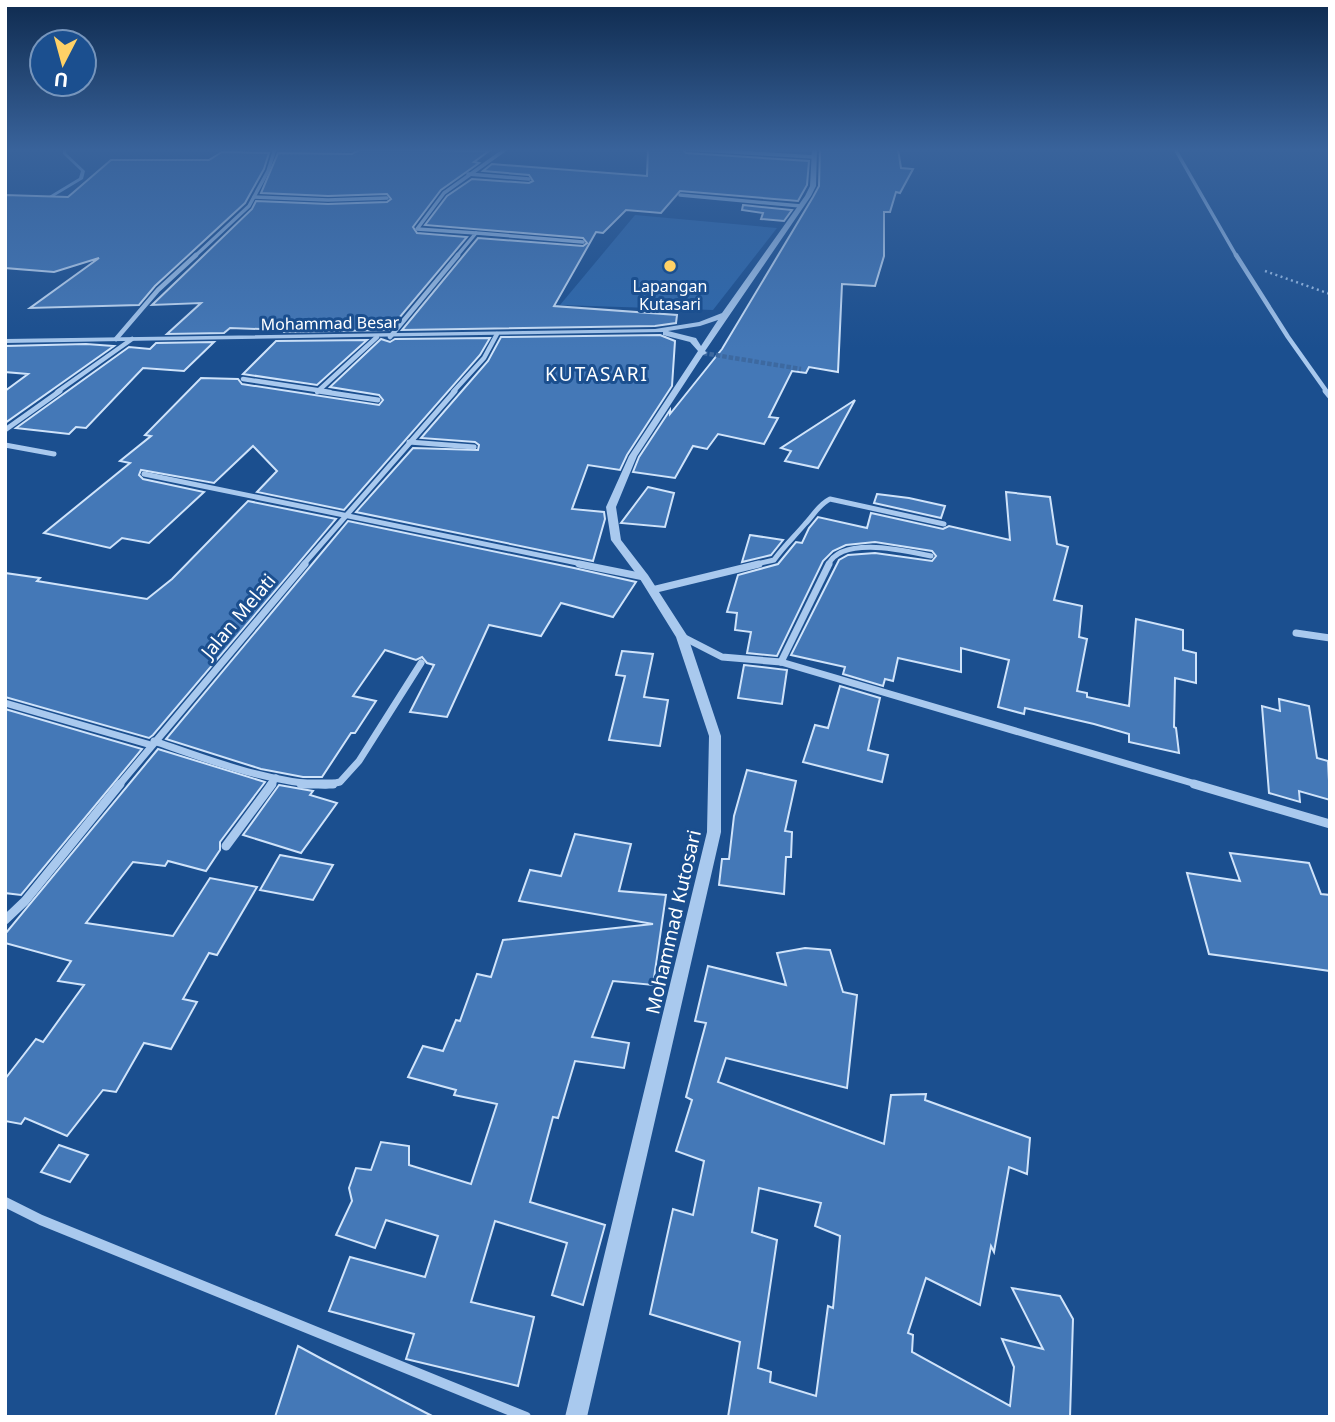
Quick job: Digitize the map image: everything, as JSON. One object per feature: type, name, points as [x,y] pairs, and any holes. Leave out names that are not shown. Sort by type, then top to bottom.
[{"type":"street","points":[[116,339],[158,290],[239,215]]},
{"type":"street","points":[[423,215],[417,229],[583,242]]},
{"type":"street","name":"Mohammad Kutosari","points":[[576,1417],[714,832],[715,736],[682,637],[616,540],[611,507],[633,456],[725,315],[794,215]]},
{"type":"street","points":[[1213,215],[1291,346],[1330,397]]},
{"type":"street","points":[[390,337],[476,233]]},
{"type":"street","points":[[655,331],[700,324],[725,315]]},
{"type":"street","points":[[655,331],[690,338],[703,352]]},
{"type":"street","name":"Mohammad Besar","points":[[5,341],[655,331]]},
{"type":"street","name":"Jalan Melati","points":[[5,920],[25,901],[345,513],[484,358],[497,334]]},
{"type":"street","points":[[317,392],[377,337]]},
{"type":"street","points":[[5,430],[132,339]]},
{"type":"street","points":[[243,379],[378,400]]},
{"type":"street","points":[[408,442],[474,447]]},
{"type":"street","points":[[5,445],[54,454]]},
{"type":"street","points":[[144,474],[345,513],[648,584],[774,560],[789,538],[805,525],[826,499],[944,524]]},
{"type":"street","points":[[781,662],[831,559],[840,554],[871,547],[931,556]]},
{"type":"street","points":[[1296,634],[1330,638]]},
{"type":"street","points":[[682,637],[722,657],[781,662],[1330,824]]},
{"type":"street","points":[[5,703],[276,778],[326,787],[342,781],[356,765],[421,663]]},
{"type":"street","points":[[226,846],[276,778]]},
{"type":"street","points":[[5,1202],[53,1225],[526,1417]]},
{"type":"path","points":[[1241,265],[1292,278],[1330,294]]},
{"type":"shaded area","name":"Lapangan Kutasari","points":[[635,215],[777,228],[713,310],[560,305]]},
{"type":"building","points":[[5,215],[232,215],[155,286],[139,305],[30,308],[99,258],[54,272],[5,268]]},
{"type":"building","points":[[245,215],[422,215],[413,227],[417,233],[467,237],[389,330],[285,332],[287,330],[230,328],[224,333],[167,334],[201,303],[152,305]]},
{"type":"building","points":[[432,215],[621,215],[603,233],[596,232],[554,306],[677,315],[676,323],[655,326],[402,330],[478,238],[583,246],[587,243],[583,238],[425,225]]},
{"type":"building","points":[[762,215],[788,215],[784,221],[761,219]]},
{"type":"building","points":[[802,215],[884,215],[884,256],[875,286],[842,284],[838,372],[809,367],[806,373],[792,371],[769,417],[778,418],[764,444],[718,434],[707,449],[693,446],[675,478],[633,472],[639,457],[670,410],[670,414],[722,349]]},
{"type":"building","points":[[660,335],[675,341],[672,386],[620,470],[588,465],[572,509],[604,512],[605,519],[593,561],[356,512],[413,448],[478,450],[479,445],[475,442],[421,438],[488,361],[501,337]]},
{"type":"building","points":[[490,338],[480,355],[344,510],[257,492],[277,471],[253,446],[214,483],[141,470],[139,475],[143,479],[204,492],[149,543],[122,538],[110,548],[44,533],[130,463],[120,461],[151,436],[145,435],[201,378],[238,379],[242,384],[379,405],[383,400],[379,395],[330,387],[381,339],[390,342],[395,339]]},
{"type":"building","points":[[367,340],[317,385],[243,374],[276,341]]},
{"type":"building","points":[[214,342],[184,371],[143,368],[86,428],[76,427],[69,434],[16,428],[129,347],[150,349],[156,343]]},
{"type":"building","points":[[5,346],[114,346],[5,423],[5,391],[28,374],[5,372]]},
{"type":"building","points":[[855,400],[818,468],[785,461],[791,451],[781,448]]},
{"type":"building","points":[[648,487],[674,493],[665,527],[621,523]]},
{"type":"building","points":[[1006,492],[1050,497],[1057,544],[1068,547],[1054,600],[1082,606],[1079,637],[1087,639],[1077,691],[1087,693],[1087,697],[1129,706],[1136,619],[1183,630],[1183,650],[1196,653],[1196,683],[1175,678],[1174,727],[1179,753],[1129,742],[1129,734],[1094,724],[1025,708],[1024,714],[998,707],[1009,660],[961,648],[961,672],[898,658],[893,681],[885,679],[883,686],[843,674],[845,667],[791,655],[839,560],[848,555],[875,553],[932,561],[936,556],[932,551],[875,542],[846,545],[833,551],[823,561],[777,656],[747,653],[751,632],[735,630],[737,613],[727,612],[738,575],[778,564],[796,542],[802,543],[818,517],[867,528],[871,513],[943,529],[949,526],[1010,540]]},
{"type":"building","points":[[877,494],[945,506],[941,518],[874,503]]},
{"type":"building","points":[[248,501],[336,519],[153,735],[149,738],[5,697],[5,573],[40,578],[37,581],[147,599],[172,579]]},
{"type":"building","points":[[348,521],[636,582],[613,617],[561,603],[541,636],[489,625],[447,717],[410,712],[434,665],[427,663],[422,657],[416,660],[385,650],[353,696],[376,701],[322,777],[303,777],[261,769],[166,739]]},
{"type":"building","points":[[750,535],[783,540],[771,555],[742,562]]},
{"type":"building","points":[[622,651],[653,654],[644,697],[668,700],[660,746],[609,740],[625,676],[616,675]]},
{"type":"building","points":[[744,665],[787,670],[782,704],[738,698]]},
{"type":"building","points":[[840,686],[880,698],[868,750],[888,755],[882,782],[803,762],[815,725],[828,728]]},
{"type":"building","points":[[1279,699],[1309,706],[1317,758],[1328,761],[1330,800],[1299,791],[1300,802],[1269,793],[1262,706],[1280,711]]},
{"type":"building","points":[[5,709],[142,749],[21,895],[5,893]]},
{"type":"building","points":[[158,749],[265,782],[220,842],[220,850],[206,871],[168,861],[165,866],[133,862],[86,923],[173,936],[210,878],[257,887],[217,955],[209,953],[183,999],[197,1002],[171,1049],[144,1043],[116,1092],[103,1090],[67,1136],[25,1118],[21,1124],[5,1121],[5,1079],[36,1039],[43,1042],[84,985],[58,981],[71,961],[5,943],[5,934]]},
{"type":"building","points":[[747,770],[796,781],[785,831],[792,832],[791,857],[786,857],[784,894],[719,885],[722,859],[729,859],[734,816]]},
{"type":"building","points":[[279,785],[313,791],[310,795],[337,803],[301,853],[243,835]]},
{"type":"building","points":[[575,834],[631,844],[619,891],[666,895],[653,985],[613,981],[592,1037],[629,1043],[624,1068],[575,1061],[558,1118],[553,1117],[530,1202],[605,1225],[583,1305],[552,1295],[567,1243],[495,1221],[471,1302],[534,1317],[518,1386],[406,1359],[414,1334],[329,1311],[350,1257],[425,1277],[438,1236],[386,1220],[375,1248],[336,1235],[352,1201],[349,1188],[356,1168],[371,1170],[381,1142],[409,1146],[409,1165],[471,1184],[497,1104],[454,1095],[456,1090],[408,1077],[423,1046],[443,1051],[456,1020],[460,1021],[477,974],[491,977],[503,940],[653,924],[519,901],[530,870],[561,876]]},
{"type":"building","points":[[1230,853],[1309,863],[1321,894],[1330,895],[1330,971],[1209,954],[1187,873],[1240,881]]},
{"type":"building","points":[[280,855],[333,865],[313,900],[260,890]]},
{"type":"building","points":[[805,948],[830,950],[843,992],[857,995],[847,1088],[726,1058],[718,1082],[884,1144],[891,1095],[926,1094],[925,1100],[1030,1138],[1027,1174],[1009,1167],[994,1252],[991,1246],[980,1305],[926,1278],[908,1333],[913,1335],[912,1352],[1010,1406],[1014,1367],[1002,1339],[1043,1349],[1012,1288],[1060,1296],[1073,1319],[1070,1417],[728,1417],[740,1342],[650,1314],[673,1209],[693,1215],[704,1161],[676,1151],[692,1100],[686,1097],[706,1023],[695,1021],[708,966],[786,985],[777,953]],"holes":[[[759,1188],[821,1203],[815,1226],[840,1236],[833,1308],[828,1306],[816,1396],[770,1382],[771,1372],[758,1368],[777,1240],[752,1232]]]},
{"type":"building","points":[[59,1145],[88,1155],[70,1182],[41,1172]]},
{"type":"building","points":[[298,1346],[322,1359],[434,1417],[275,1417]]},
{"type":"tunnel","points":[[703,353],[801,369]]},
{"type":"place","name":"Lapangan Kutasari","points":[[670,266]]},
{"type":"district","name":"KUTASARI","points":[[597,374]]}]
